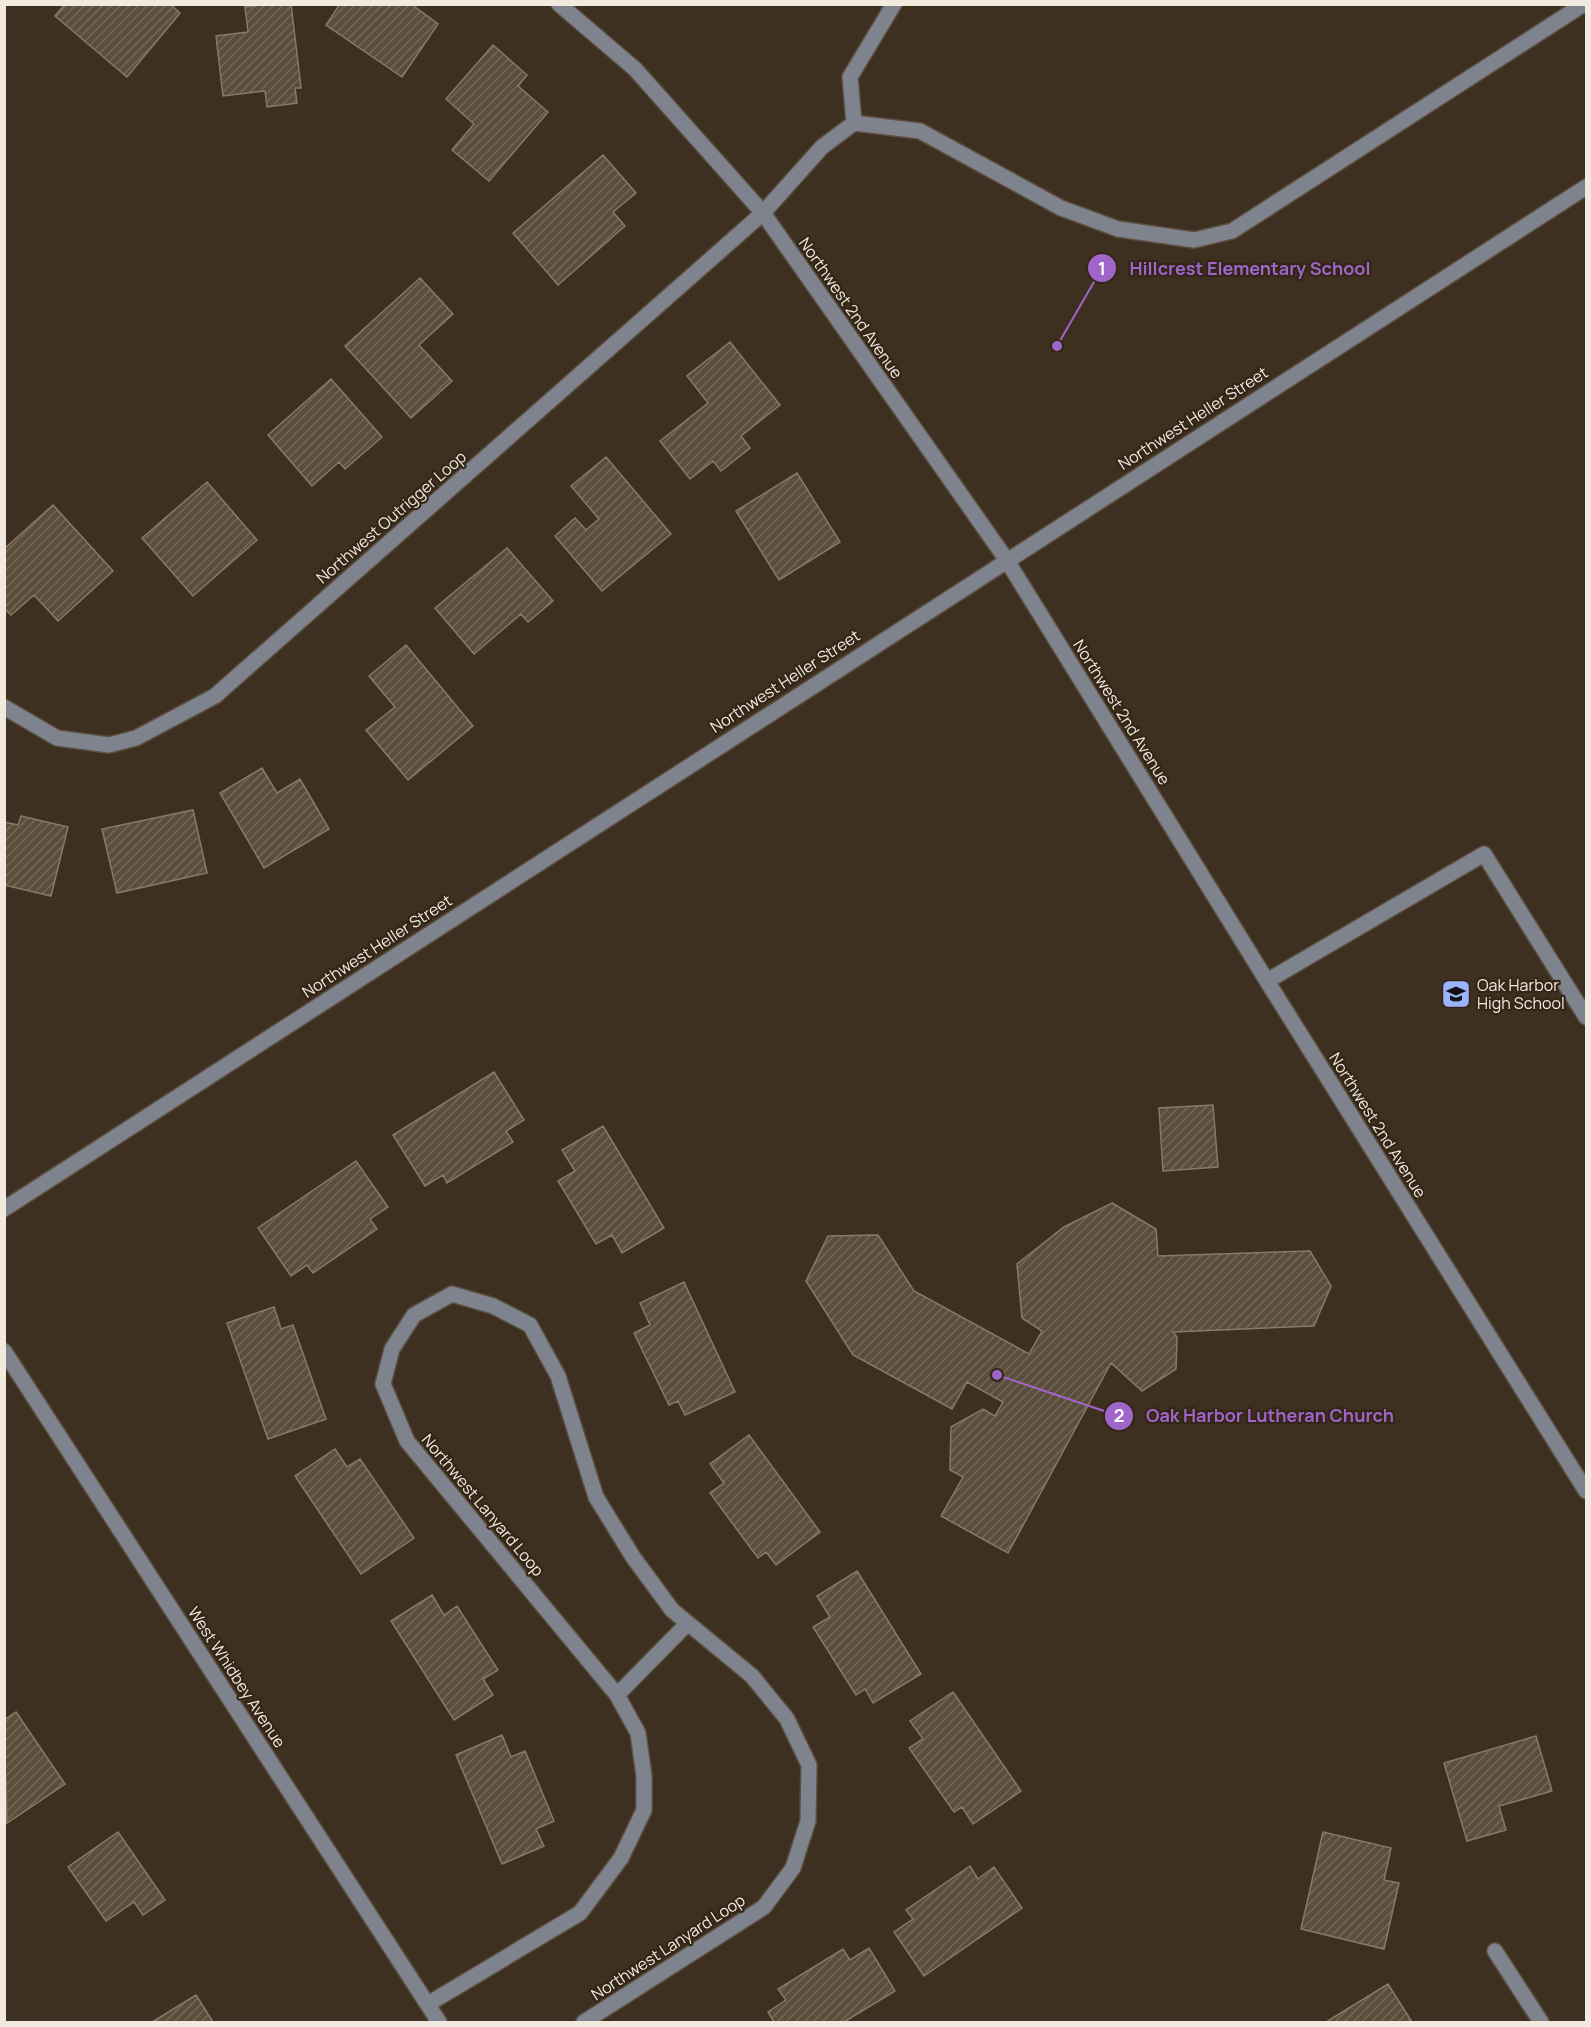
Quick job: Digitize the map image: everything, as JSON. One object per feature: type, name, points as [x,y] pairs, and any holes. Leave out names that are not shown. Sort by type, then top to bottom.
[{"type":"street","name":"Northwest 2nd Avenue","points":[[559,4],[635,69],[763,213],[1006,559],[1587,1491]]},
{"type":"street","points":[[894,4],[850,77],[854,123],[920,131],[1061,208],[1118,229],[1194,240],[1232,231],[1584,4]]},
{"type":"street","name":"Northwest Outrigger Loop","points":[[4,708],[57,738],[109,745],[136,738],[215,696],[763,213],[822,147],[854,123]]},
{"type":"street","name":"Northwest Heller Street","points":[[4,1209],[1006,559],[1587,187]]},
{"type":"street","points":[[1267,981],[1484,855],[1587,1017]]},
{"type":"street","name":"Northwest Lanyard Loop","points":[[428,2004],[580,1913],[621,1858],[644,1810],[644,1776],[638,1733],[617,1695],[407,1441],[383,1384],[392,1349],[414,1315],[452,1294],[493,1306],[530,1325],[558,1376],[596,1497],[633,1557],[666,1601],[688,1623],[752,1676],[787,1719],[809,1765],[808,1821],[793,1868],[764,1907],[584,2022]]},
{"type":"street","name":"West Whidbey Avenue","points":[[4,1352],[439,2022]]},
{"type":"street","points":[[617,1695],[688,1623]]},
{"type":"street","points":[[1495,1951],[1541,2022]]},
{"type":"building","points":[[65,4],[170,4],[180,13],[127,77],[55,16]]},
{"type":"building","points":[[291,4],[301,88],[295,88],[297,103],[267,107],[265,91],[223,96],[216,36],[248,32],[245,7]]},
{"type":"building","points":[[340,4],[411,4],[438,24],[402,77],[326,25]]},
{"type":"building","points":[[493,45],[527,75],[518,86],[548,112],[489,181],[452,150],[474,124],[446,99]]},
{"type":"building","points":[[603,155],[636,193],[613,212],[625,226],[558,285],[513,233]]},
{"type":"building","points":[[420,278],[453,314],[419,345],[452,381],[411,418],[345,346]]},
{"type":"building","points":[[730,342],[780,405],[741,436],[750,448],[721,471],[713,461],[690,479],[660,441],[708,403],[687,376]]},
{"type":"building","points":[[331,379],[382,437],[345,469],[339,462],[312,486],[268,435]]},
{"type":"building","points":[[606,457],[671,534],[602,591],[555,536],[575,518],[586,530],[599,519],[571,486]]},
{"type":"building","points":[[797,473],[840,542],[779,580],[736,511]]},
{"type":"building","points":[[207,482],[257,540],[193,596],[142,538]]},
{"type":"building","points":[[53,505],[113,571],[58,621],[34,595],[11,615],[4,608],[4,549]]},
{"type":"building","points":[[507,548],[553,601],[528,622],[521,614],[474,654],[435,608]]},
{"type":"building","points":[[406,645],[473,726],[408,780],[366,730],[395,707],[369,676]]},
{"type":"building","points":[[262,768],[277,793],[300,779],[329,829],[264,868],[220,793]]},
{"type":"building","points":[[193,810],[207,873],[117,893],[102,829]]},
{"type":"building","points":[[21,816],[68,827],[51,896],[4,885],[4,822],[18,825]]},
{"type":"building","points":[[494,1072],[524,1120],[506,1131],[513,1142],[447,1183],[443,1175],[425,1186],[393,1135]]},
{"type":"building","points":[[1213,1105],[1218,1167],[1163,1171],[1159,1108]]},
{"type":"building","points":[[603,1126],[664,1228],[622,1253],[612,1235],[596,1244],[558,1181],[575,1171],[562,1150]]},
{"type":"building","points":[[356,1161],[388,1207],[370,1219],[377,1229],[313,1273],[307,1265],[291,1276],[258,1228]]},
{"type":"building","points":[[1112,1203],[1156,1229],[1158,1256],[1310,1251],[1331,1286],[1314,1326],[1173,1332],[1177,1337],[1176,1369],[1142,1391],[1111,1363],[1008,1553],[941,1516],[963,1477],[950,1470],[951,1427],[983,1409],[995,1416],[1003,1402],[967,1382],[952,1409],[853,1355],[806,1281],[828,1236],[878,1235],[914,1291],[1029,1354],[1042,1331],[1022,1318],[1017,1264],[1064,1227]]},
{"type":"building","points":[[684,1282],[735,1392],[685,1415],[678,1401],[669,1405],[634,1333],[650,1325],[640,1303]]},
{"type":"building","points":[[274,1307],[281,1329],[293,1325],[326,1419],[268,1439],[227,1323]]},
{"type":"building","points":[[749,1435],[820,1532],[776,1565],[766,1552],[758,1558],[710,1493],[724,1483],[710,1464]]},
{"type":"building","points":[[335,1449],[347,1467],[360,1459],[414,1538],[361,1574],[295,1476]]},
{"type":"building","points":[[857,1571],[921,1674],[873,1703],[865,1689],[856,1695],[813,1627],[830,1617],[817,1596]]},
{"type":"building","points":[[432,1595],[444,1615],[457,1606],[498,1670],[483,1679],[493,1695],[454,1720],[391,1621]]},
{"type":"building","points":[[953,1692],[1021,1791],[973,1824],[962,1807],[954,1812],[909,1748],[923,1739],[910,1721]]},
{"type":"building","points":[[16,1712],[65,1784],[7,1823],[4,1720]]},
{"type":"building","points":[[502,1735],[511,1757],[525,1751],[554,1821],[536,1829],[544,1846],[502,1864],[456,1755]]},
{"type":"building","points":[[1536,1736],[1552,1791],[1499,1806],[1506,1830],[1467,1841],[1444,1763]]},
{"type":"building","points":[[118,1832],[165,1900],[143,1915],[134,1902],[106,1921],[68,1867]]},
{"type":"building","points":[[1323,1832],[1391,1848],[1384,1880],[1399,1883],[1384,1949],[1301,1929]]},
{"type":"building","points":[[970,1866],[978,1879],[994,1867],[1022,1908],[924,1976],[894,1932],[913,1919],[906,1910]]},
{"type":"building","points":[[869,1948],[895,1991],[844,2022],[774,2022],[768,2012],[786,2000],[778,1989],[843,1949],[850,1960]]},
{"type":"building","points":[[1388,1984],[1412,2022],[1326,2022]]},
{"type":"building","points":[[196,1995],[213,2022],[152,2022]]},
{"type":"place","name":"Hillcrest Elementary School","points":[[1057,346]]},
{"type":"place","name":"Oak Harbor High School","points":[[1456,994]]},
{"type":"place","name":"Oak Harbor Lutheran Church","points":[[997,1375]]}]
